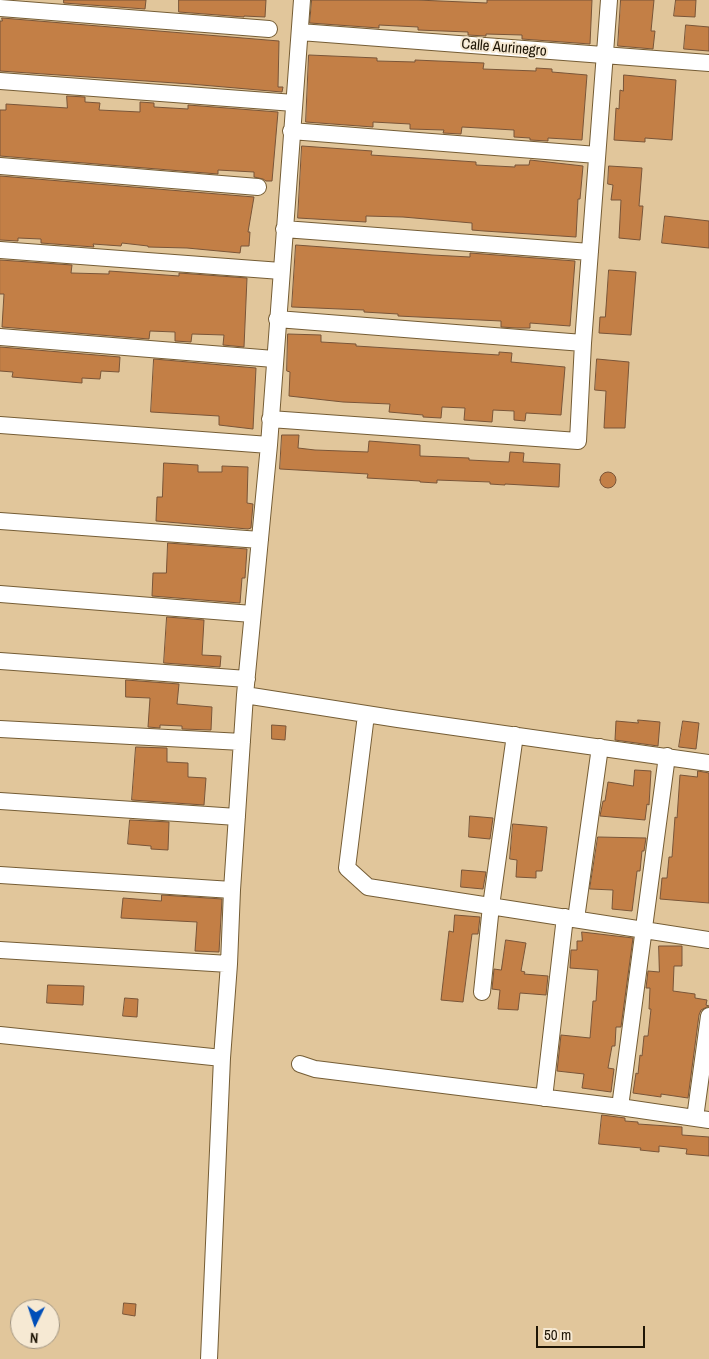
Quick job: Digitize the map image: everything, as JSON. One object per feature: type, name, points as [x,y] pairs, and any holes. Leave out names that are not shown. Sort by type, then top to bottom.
[{"type":"street","points":[[209,1359],[222,1058],[242,742],[268,445],[302,0]]},
{"type":"street","points":[[270,419],[578,442],[583,343],[609,0]]},
{"type":"street","points":[[0,8],[269,29]]},
{"type":"street","name":"Calle Aurinegro","points":[[300,32],[709,63]]},
{"type":"street","points":[[0,81],[294,104]]},
{"type":"street","points":[[291,131],[597,156]]},
{"type":"street","points":[[0,166],[258,188]]},
{"type":"street","points":[[284,229],[590,252]]},
{"type":"street","points":[[0,250],[281,271]]},
{"type":"street","points":[[277,319],[583,343]]},
{"type":"street","points":[[0,337],[274,359]]},
{"type":"street","points":[[0,425],[268,445]]},
{"type":"street","points":[[0,521],[260,540]]},
{"type":"street","points":[[0,594],[252,614]]},
{"type":"street","points":[[0,661],[246,687],[366,714],[709,763]]},
{"type":"street","points":[[366,714],[347,868],[368,887],[709,940]]},
{"type":"street","points":[[0,729],[242,742]]},
{"type":"street","points":[[482,992],[491,906],[515,735]]},
{"type":"street","points":[[544,1098],[570,918],[600,747]]},
{"type":"street","points":[[620,1107],[667,756]]},
{"type":"street","points":[[0,802],[237,816]]},
{"type":"street","points":[[0,876],[232,890]]},
{"type":"street","points":[[0,950],[229,964]]},
{"type":"street","points":[[300,1064],[316,1069],[702,1119],[709,1016]]},
{"type":"street","points":[[0,1035],[222,1058]]},
{"type":"building","points":[[64,0],[146,0],[145,9],[64,3]]},
{"type":"building","points":[[179,0],[266,0],[265,17],[179,12]]},
{"type":"building","points":[[312,0],[417,0],[487,3],[487,0],[592,0],[590,44],[522,39],[522,35],[468,35],[468,32],[418,30],[418,27],[379,25],[379,28],[310,23]]},
{"type":"building","points":[[621,0],[654,0],[651,31],[655,31],[653,49],[618,46]]},
{"type":"building","points":[[676,0],[696,0],[695,17],[674,16]]},
{"type":"building","points":[[2,18],[279,41],[278,87],[283,87],[282,92],[0,71],[0,21],[2,21]]},
{"type":"building","points":[[686,25],[709,27],[709,51],[684,49]]},
{"type":"building","points":[[309,55],[377,58],[377,61],[415,62],[415,60],[484,63],[483,69],[536,71],[536,68],[552,69],[552,72],[587,75],[582,140],[548,138],[548,141],[530,140],[530,138],[514,137],[514,130],[462,127],[461,134],[443,133],[444,130],[410,129],[410,124],[373,122],[373,127],[306,122]]},
{"type":"building","points":[[624,75],[676,80],[672,140],[645,138],[645,142],[614,140],[616,108],[619,109],[620,90],[623,91]]},
{"type":"building","points":[[67,96],[85,97],[85,102],[100,103],[99,110],[140,112],[140,102],[154,103],[154,107],[188,109],[188,105],[278,112],[272,181],[254,177],[254,172],[218,170],[218,174],[0,156],[0,110],[6,110],[6,104],[67,108]]},
{"type":"building","points":[[302,146],[372,151],[371,155],[476,162],[476,165],[515,167],[515,165],[529,165],[530,160],[583,166],[580,199],[578,199],[576,237],[472,230],[472,223],[403,217],[366,216],[366,222],[298,218]]},
{"type":"building","points":[[609,166],[642,168],[639,206],[643,206],[640,240],[619,238],[621,200],[611,200],[613,185],[608,184]]},
{"type":"building","points":[[0,176],[254,197],[248,232],[250,232],[249,246],[241,246],[240,253],[187,248],[148,247],[122,243],[121,246],[93,244],[94,247],[41,243],[41,239],[18,238],[18,241],[0,240]]},
{"type":"building","points":[[665,216],[709,221],[709,248],[662,243]]},
{"type":"building","points":[[296,245],[432,255],[470,257],[470,253],[575,261],[570,326],[530,323],[530,328],[501,327],[501,321],[398,316],[398,314],[364,312],[364,310],[292,307]]},
{"type":"building","points":[[0,260],[72,265],[71,273],[109,274],[109,271],[179,276],[179,273],[247,278],[244,347],[223,345],[224,335],[192,334],[191,342],[175,341],[175,332],[150,331],[149,339],[2,327],[4,294],[0,294]]},
{"type":"building","points":[[609,270],[636,272],[631,335],[599,333],[600,317],[605,317]]},
{"type":"building","points":[[288,334],[321,335],[321,342],[356,344],[356,346],[499,355],[499,352],[512,353],[511,362],[565,367],[561,415],[526,413],[525,421],[514,420],[514,411],[493,410],[492,422],[464,420],[465,408],[442,407],[441,418],[423,417],[423,415],[389,412],[390,404],[343,402],[289,396],[290,372],[287,371]]},
{"type":"building","points":[[0,347],[120,357],[119,372],[101,371],[100,379],[82,378],[82,383],[12,377],[13,372],[0,371]]},
{"type":"building","points":[[154,359],[256,368],[253,429],[219,425],[219,416],[151,412]]},
{"type":"building","points":[[597,359],[629,362],[625,428],[604,428],[606,391],[595,390]]},
{"type":"building","points":[[282,435],[299,435],[298,448],[315,450],[368,452],[369,441],[420,445],[420,456],[469,458],[469,460],[509,462],[510,452],[524,453],[523,462],[560,464],[559,487],[437,480],[437,483],[420,482],[367,478],[368,474],[280,469]]},
{"type":"building","points":[[164,463],[198,465],[198,472],[222,472],[222,466],[248,467],[247,503],[253,504],[251,528],[156,521],[157,497],[162,497]]},
{"type":"building","points":[[605,472],[611,472],[616,477],[614,486],[605,488],[600,483],[600,477]]},
{"type":"building","points":[[168,543],[247,549],[245,578],[242,578],[240,603],[152,596],[153,573],[166,573]]},
{"type":"building","points":[[167,617],[204,620],[202,655],[221,656],[220,667],[164,663]]},
{"type":"building","points":[[126,680],[179,684],[177,704],[212,707],[211,730],[182,729],[182,726],[160,725],[160,728],[148,727],[150,698],[126,697]]},
{"type":"building","points":[[638,720],[660,722],[658,746],[615,740],[616,721],[638,723]]},
{"type":"building","points":[[683,721],[699,723],[696,749],[679,747]]},
{"type":"building","points":[[272,725],[286,726],[285,740],[272,739]]},
{"type":"building","points":[[136,747],[167,748],[167,762],[188,763],[188,777],[206,778],[204,805],[132,800]]},
{"type":"building","points":[[635,770],[651,771],[649,805],[647,804],[645,820],[600,816],[608,782],[633,786]]},
{"type":"building","points":[[698,771],[709,773],[709,903],[660,899],[662,878],[667,878],[669,857],[672,857],[680,775],[697,777]]},
{"type":"building","points":[[470,816],[493,818],[490,839],[469,837]]},
{"type":"building","points":[[130,820],[169,822],[168,850],[151,849],[151,846],[128,844]]},
{"type":"building","points":[[513,824],[547,827],[542,871],[536,871],[536,878],[516,877],[517,860],[510,859]]},
{"type":"building","points":[[598,837],[646,838],[644,851],[642,851],[640,871],[637,871],[632,911],[612,909],[613,890],[590,889]]},
{"type":"building","points":[[462,870],[486,872],[483,889],[461,887]]},
{"type":"building","points":[[162,895],[222,899],[219,952],[195,951],[197,922],[121,918],[123,898],[161,901]]},
{"type":"building","points":[[455,915],[480,917],[478,934],[472,934],[463,1002],[441,1000],[449,931],[453,932]]},
{"type":"building","points":[[582,932],[633,938],[621,1027],[616,1027],[615,1046],[612,1046],[608,1068],[614,1069],[611,1092],[582,1088],[584,1074],[557,1071],[561,1035],[590,1038],[593,1001],[596,1001],[598,970],[570,968],[571,950],[577,950],[577,941],[582,941]]},
{"type":"building","points":[[506,940],[526,943],[521,971],[525,972],[524,974],[548,976],[546,995],[520,993],[518,1010],[498,1009],[500,990],[492,989],[494,969],[501,970]]},
{"type":"building","points":[[659,946],[682,946],[682,966],[674,966],[673,991],[695,994],[695,998],[707,1000],[706,1005],[709,1006],[701,1010],[699,1015],[688,1098],[661,1094],[661,1097],[633,1093],[640,1055],[642,1056],[644,1036],[648,1036],[651,1009],[649,1009],[650,988],[646,988],[648,971],[659,972]]},
{"type":"building","points":[[48,985],[84,986],[83,1005],[47,1003]]},
{"type":"building","points":[[125,998],[138,999],[137,1017],[123,1016]]},
{"type":"building","points":[[602,1115],[625,1118],[625,1121],[638,1122],[638,1124],[682,1127],[682,1135],[709,1137],[709,1156],[686,1154],[687,1149],[659,1146],[659,1152],[640,1150],[641,1148],[599,1144]]},
{"type":"building","points":[[124,1303],[136,1304],[135,1316],[123,1314]]}]
